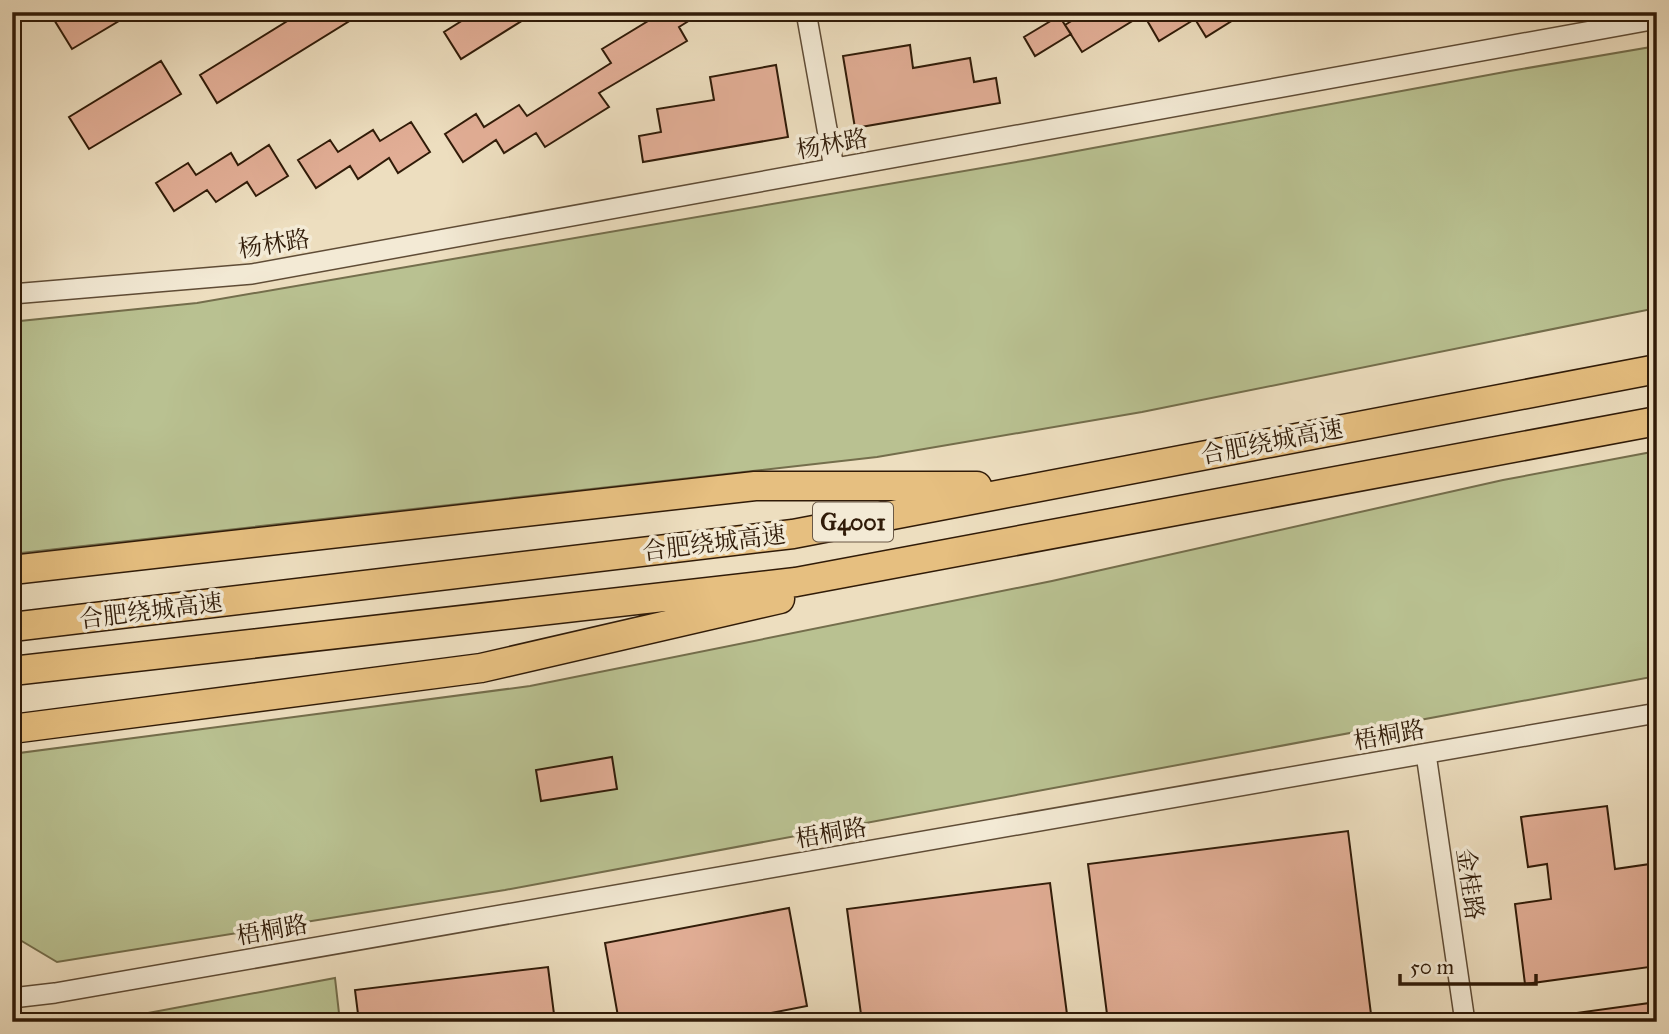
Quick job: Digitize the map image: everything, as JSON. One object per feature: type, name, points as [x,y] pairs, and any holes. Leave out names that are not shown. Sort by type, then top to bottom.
[{"type":"highway","name":"合肥绕城高速","points":[[12,627],[793,534],[1657,369]]},
{"type":"highway","name":"合肥绕城高速","points":[[12,671],[796,582],[1657,421]]},
{"type":"highway","points":[[21,570],[755,486],[1042,486]]},
{"type":"highway","points":[[12,729],[481,668],[1045,535]]},
{"type":"street","points":[[806,12],[834,169]]},
{"type":"street","name":"杨林路","points":[[12,294],[252,274],[1657,19]]},
{"type":"street","name":"梧桐路","points":[[12,999],[1657,713]]},
{"type":"street","name":"金桂路","points":[[1426,754],[1465,1022]]},
{"type":"green space","points":[[1657,46],[1657,308],[1142,412],[877,457],[12,554],[12,332],[20,321],[197,303],[1028,160]]},
{"type":"green space","points":[[1657,451],[1657,676],[505,890],[57,962],[15,937],[12,754],[530,686],[1052,581],[1503,480]]},
{"type":"green space","points":[[335,978],[340,1022],[100,1022]]},
{"type":"building","points":[[62,12],[134,12],[72,49],[53,18]]},
{"type":"building","points":[[302,12],[364,12],[217,103],[200,75]]},
{"type":"building","points":[[476,12],[536,12],[461,59],[444,32]]},
{"type":"building","points":[[663,12],[703,12],[679,27],[687,41],[599,93],[609,107],[545,147],[536,133],[504,153],[496,140],[463,162],[445,134],[476,114],[484,127],[519,105],[527,116],[611,63],[602,49]]},
{"type":"building","points":[[1086,12],[1147,12],[1082,52],[1065,25]]},
{"type":"building","points":[[1164,12],[1246,12],[1206,37],[1195,19],[1159,41],[1148,22]]},
{"type":"building","points":[[1059,16],[1071,34],[1035,56],[1024,37]]},
{"type":"building","points":[[910,45],[913,68],[970,58],[974,82],[996,78],[1000,103],[855,128],[843,56]]},
{"type":"building","points":[[161,61],[181,94],[89,149],[69,117]]},
{"type":"building","points":[[776,65],[788,137],[643,162],[639,136],[661,132],[657,109],[714,100],[710,77]]},
{"type":"building","points":[[411,122],[430,152],[398,173],[389,158],[358,179],[350,166],[316,188],[298,160],[330,140],[338,152],[373,130],[380,141]]},
{"type":"building","points":[[269,145],[288,176],[256,196],[247,182],[216,202],[207,190],[174,211],[156,183],[188,163],[196,175],[231,153],[238,165]]},
{"type":"building","points":[[612,757],[617,789],[541,801],[536,770]]},
{"type":"building","points":[[1607,806],[1615,869],[1657,863],[1657,966],[1525,984],[1515,904],[1551,899],[1547,864],[1528,867],[1521,817]]},
{"type":"building","points":[[1348,831],[1372,1022],[1108,1022],[1088,864]]},
{"type":"building","points":[[1050,883],[1068,1022],[862,1022],[847,909]]},
{"type":"building","points":[[789,908],[807,1006],[725,1022],[619,1022],[605,943]]},
{"type":"building","points":[[548,967],[555,1022],[359,1022],[355,990]]},
{"type":"building","points":[[1657,1002],[1657,1022],[1577,1022],[1576,1013]]}]
